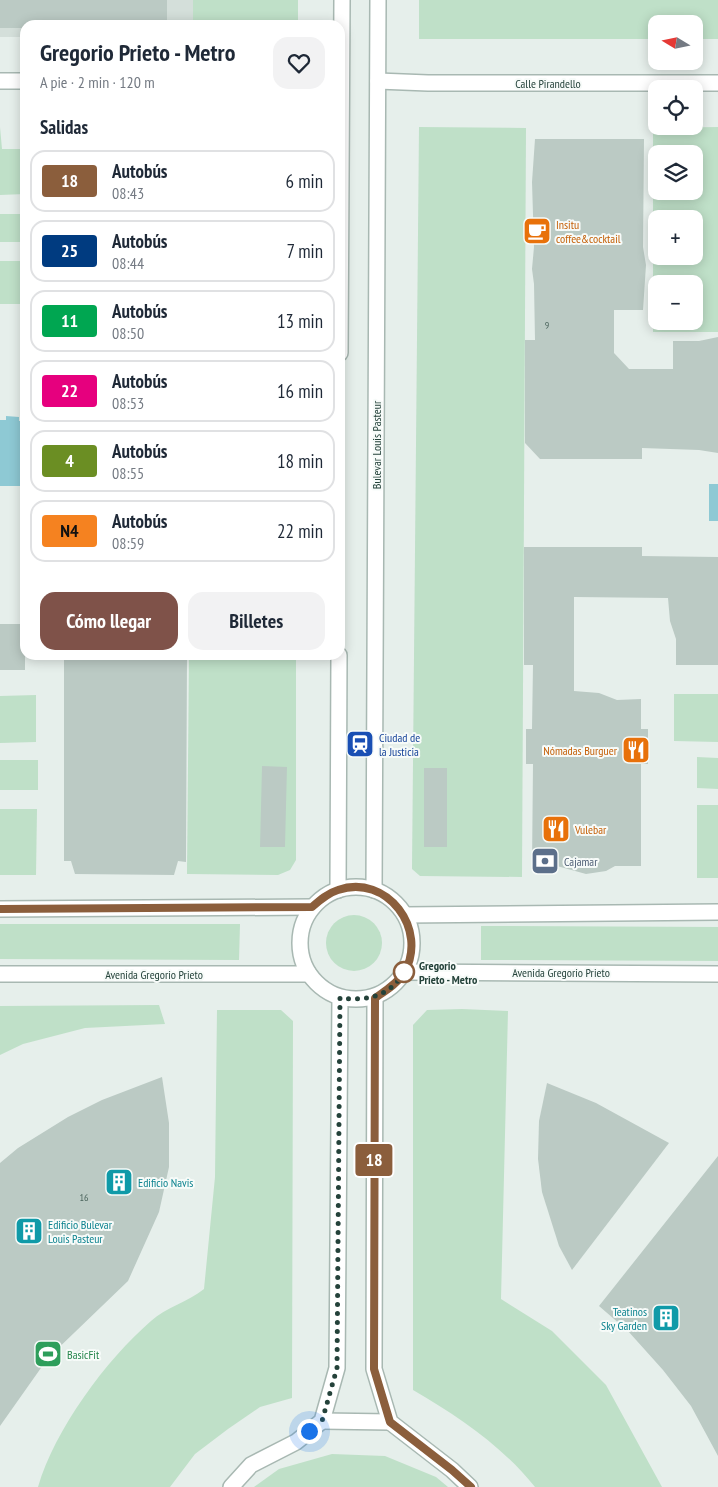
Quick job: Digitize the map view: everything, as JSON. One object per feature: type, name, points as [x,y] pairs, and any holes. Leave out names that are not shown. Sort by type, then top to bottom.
[{"type":"street","points":[[342,0],[342,20]]},
{"type":"street","name":"Bulevar Louis Pasteur","points":[[374,890],[378,0]]},
{"type":"street","points":[[0,81],[20,81]]},
{"type":"street","name":"Calle Pirandello","points":[[378,81],[428,84],[718,83]]},
{"type":"street","points":[[338,890],[339,660]]},
{"type":"street","points":[[356,886],[374,890],[392,899],[405,915],[413,943],[404,972],[396,984],[375,998],[355,1000],[340,998],[322,988],[309,974],[302,958],[300,940],[303,922],[312,907],[324,896],[338,890],[356,886]]},
{"type":"street","points":[[0,909],[312,907]]},
{"type":"street","points":[[405,915],[718,912]]},
{"type":"street","name":"Avenida Gregorio Prieto","points":[[404,972],[718,974]]},
{"type":"street","name":"Avenida Gregorio Prieto","points":[[0,974],[309,974]]},
{"type":"street","points":[[231,1487],[251,1465],[296,1442],[322,1421],[337,1368],[340,998]]},
{"type":"street","points":[[375,998],[374,1369],[390,1422],[452,1470],[470,1487]]},
{"type":"street","points":[[322,1421],[390,1422]]},
{"type":"shaded area","points":[[0,0],[193,0],[193,20],[20,20],[20,37],[0,37]]},
{"type":"green space","points":[[193,0],[298,0],[298,20],[193,20]]},
{"type":"green space","points":[[419,0],[718,0],[718,39],[703,39],[703,15],[648,15],[648,39],[419,39]]},
{"type":"green space","points":[[0,127],[2,149],[20,149],[20,194],[0,195]]},
{"type":"green space","points":[[419,127],[526,128],[522,877],[420,876],[412,869]]},
{"type":"green space","points":[[703,127],[718,127],[718,332],[653,332],[653,330],[703,330],[703,275],[653,275],[653,265],[703,265],[703,210],[653,210],[653,200],[703,200],[703,145],[653,145],[653,135],[703,135]]},
{"type":"green space","points":[[0,214],[20,214],[20,242],[0,242]]},
{"type":"green space","points":[[0,261],[20,261],[20,304],[0,304]]},
{"type":"green space","points":[[189,660],[296,660],[296,860],[290,870],[278,875],[187,874]]},
{"type":"green space","points":[[674,694],[718,694],[718,742],[674,741]]},
{"type":"green space","points":[[36,695],[36,742],[0,743],[0,696]]},
{"type":"green space","points":[[697,757],[718,758],[718,789],[697,788]]},
{"type":"green space","points":[[0,760],[38,760],[38,790],[0,790]]},
{"type":"green space","points":[[697,805],[718,805],[718,878],[697,878]]},
{"type":"green space","points":[[0,809],[37,809],[36,875],[0,875]]},
{"type":"green space","points":[[354,915],[365,917],[374,923],[380,932],[382,943],[380,954],[374,963],[365,969],[354,971],[343,969],[334,963],[328,954],[326,943],[328,932],[334,923],[343,917]]},
{"type":"green space","points":[[0,924],[240,924],[239,960],[0,959]]},
{"type":"green space","points":[[481,926],[718,927],[718,961],[481,960]]},
{"type":"green space","points":[[159,1005],[165,1024],[85,1028],[23,1044],[0,1055],[0,1006]]},
{"type":"green space","points":[[217,1010],[281,1010],[293,1021],[292,1398],[260,1407],[228,1429],[195,1454],[170,1487],[38,1487],[56,1442],[69,1419],[100,1375],[134,1337],[157,1316],[204,1289],[215,1177]]},
{"type":"green space","points":[[427,1010],[508,1011],[501,1299],[552,1331],[606,1385],[662,1487],[535,1487],[494,1445],[447,1411],[413,1390],[413,1025]]},
{"type":"green space","points":[[332,1454],[385,1456],[436,1477],[448,1487],[254,1487],[279,1469]]},
{"type":"water","points":[[6,416],[19,417],[20,421],[20,486],[0,486],[0,420],[6,420]]},
{"type":"water","points":[[709,484],[718,484],[718,521],[709,521]]},
{"type":"building","points":[[0,0],[167,0],[167,20],[20,20],[20,28],[0,28]]},
{"type":"building","points":[[535,139],[644,139],[643,247],[646,265],[643,310],[614,310],[614,353],[629,369],[673,369],[673,341],[699,341],[718,337],[718,453],[699,450],[642,448],[642,459],[540,459],[525,443],[525,340],[535,340],[532,269],[534,247],[532,182]]},
{"type":"building","points":[[524,547],[642,547],[642,556],[718,557],[718,665],[676,665],[676,639],[670,621],[668,598],[574,597],[574,691],[599,693],[617,700],[641,699],[641,729],[648,729],[648,764],[641,764],[641,866],[615,866],[606,871],[586,874],[557,866],[532,866],[533,764],[526,764],[526,729],[532,729],[533,665],[524,665]]},
{"type":"building","points":[[0,624],[20,624],[20,660],[25,660],[25,670],[0,670]]},
{"type":"building","points":[[64,660],[187,660],[186,862],[178,861],[174,875],[75,874],[71,861],[64,861]]},
{"type":"building","points":[[262,766],[287,767],[285,847],[260,847]]},
{"type":"building","points":[[424,768],[447,768],[447,847],[424,847]]},
{"type":"building","points":[[162,1077],[169,1123],[169,1167],[159,1212],[128,1281],[48,1358],[0,1426],[0,1163],[18,1148],[68,1117],[102,1100]]},
{"type":"building","points":[[547,1083],[596,1103],[669,1143],[572,1270],[559,1246],[542,1192],[538,1159],[539,1121]]},
{"type":"building","name":"Teatinos Sky Garden","points":[[718,1156],[718,1456],[691,1406],[663,1370],[628,1331],[599,1306]]},
{"type":"bus line","name":"18","points":[[0,909],[312,907],[324,896],[338,890],[356,886],[374,890],[392,899],[405,915],[413,943],[404,972],[396,984],[375,998],[374,1369],[390,1422],[471,1487]]},
{"type":"place","name":"Insitu coffee&cocktail","points":[[537,231]]},
{"type":"place","name":"Ciudad de la Justicia","points":[[360,744]]},
{"type":"place","name":"Nómadas Burguer","points":[[636,750]]},
{"type":"place","name":"Vulebar","points":[[556,829]]},
{"type":"place","name":"Cajamar","points":[[545,861]]},
{"type":"place","name":"Gregorio Prieto - Metro","points":[[404,972]]},
{"type":"place","name":"Edificio Navis","points":[[119,1182]]},
{"type":"place","name":"Edificio Bulevar Louis Pasteur","points":[[29,1231]]},
{"type":"place","name":"Teatinos Sky Garden","points":[[666,1318]]},
{"type":"place","name":"BasicFit","points":[[48,1354]]},
{"type":"route","points":[[309,1431],[322,1421],[337,1368],[336,1300],[340,998],[355,1000],[375,998],[396,984],[404,972]]}]
